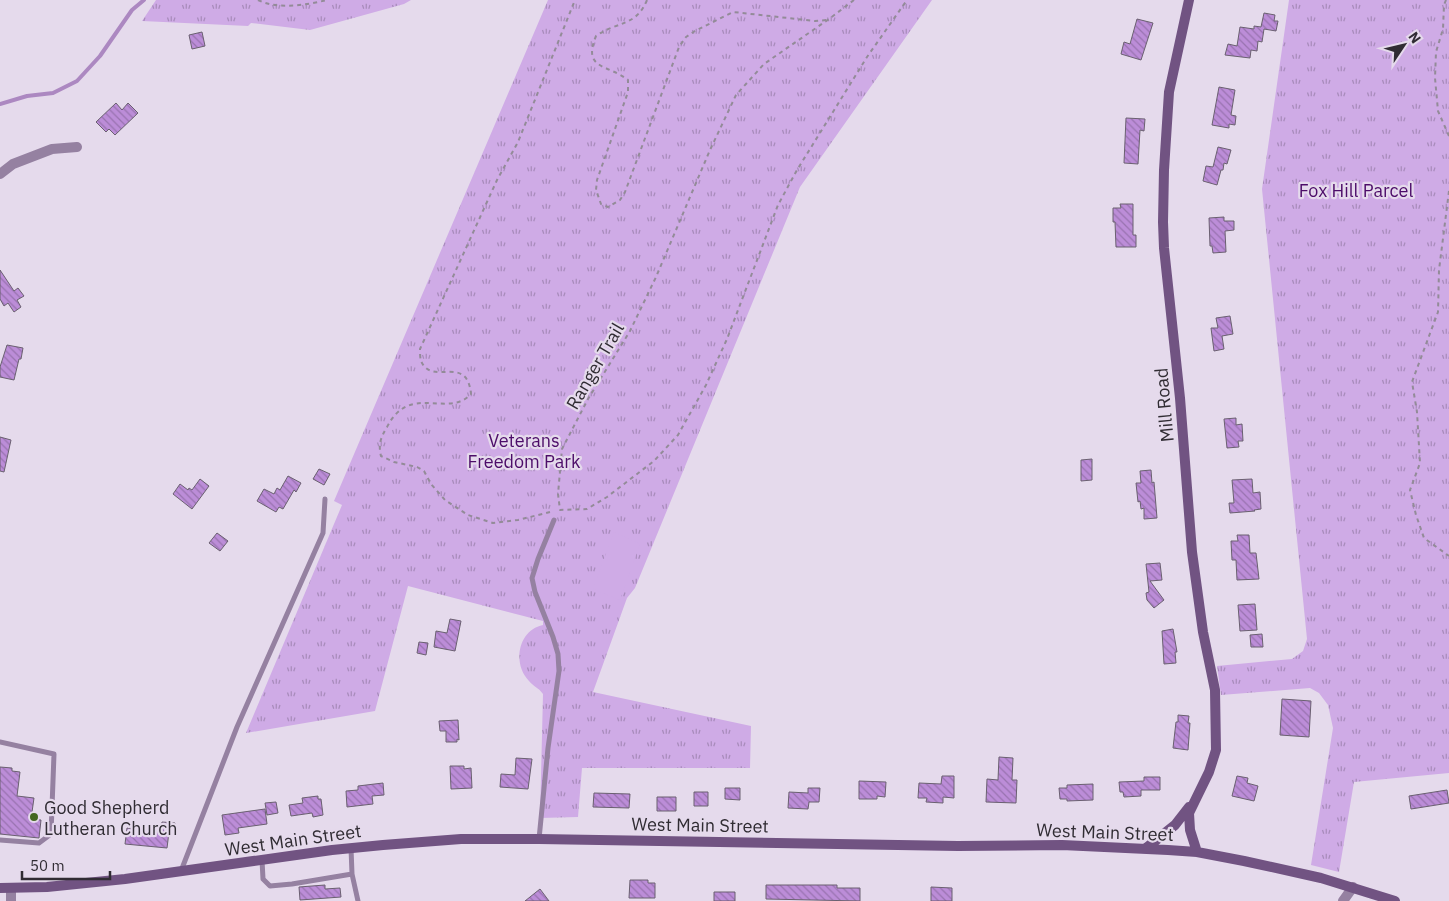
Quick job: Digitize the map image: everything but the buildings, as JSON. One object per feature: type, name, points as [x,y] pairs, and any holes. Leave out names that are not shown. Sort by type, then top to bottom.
[{"type":"main road","name":"Mill Road","points":[[1189,0],[1169,92],[1163,222],[1164,248],[1180,398],[1192,552],[1203,632],[1215,690],[1216,750],[1209,772],[1189,813],[1189,822],[1197,852]]},
{"type":"main road","name":"Mill Road","points":[[1145,849],[1175,825],[1193,802]]},
{"type":"main road","name":"West Main Street","points":[[5,888],[46,887],[181,872],[351,848],[453,840],[539,839],[1062,846],[1197,852],[1244,860],[1353,887],[1395,901]]},
{"type":"street","points":[[0,174],[13,164],[52,149],[77,147]]},
{"type":"street","points":[[1343,901],[1353,887]]},
{"type":"street","points":[[5,888],[12,901]]},
{"type":"lane","points":[[181,872],[237,727],[323,533],[325,499]]},
{"type":"lane","points":[[539,839],[548,748],[559,671],[558,654],[535,592],[532,578],[554,520]]},
{"type":"lane","points":[[0,742],[54,754],[51,834],[39,844],[0,840]]},
{"type":"lane","points":[[351,848],[352,874],[358,901]]},
{"type":"lane","points":[[262,860],[263,879],[270,886],[352,874]]},
{"type":"path","points":[[258,0],[267,5],[306,5],[327,0]]},
{"type":"path","points":[[551,512],[518,520],[493,523],[468,515],[445,500],[431,484],[424,471],[381,456],[378,447],[392,416],[401,408],[411,404],[457,402],[466,399],[471,394],[470,385],[466,377],[460,372],[434,372],[427,368],[421,361],[420,349],[496,180],[518,142],[575,0]]},
{"type":"path","points":[[647,0],[639,15],[631,21],[619,24],[596,36],[591,52],[594,61],[628,80],[628,92],[596,180],[596,190],[601,204],[608,207],[620,200],[625,192],[679,47],[686,37],[704,25],[733,12],[815,21],[829,20]]},
{"type":"path","name":"Ranger Trail","points":[[560,510],[558,494],[562,449],[588,400],[630,331],[656,277],[710,150],[736,95],[764,64],[829,20],[854,0]]},
{"type":"path","points":[[554,520],[560,510],[587,509],[607,497],[654,461],[678,435],[706,385],[727,339],[778,205],[797,170],[868,57],[907,0]]},
{"type":"path","points":[[1446,0],[1443,29],[1436,52],[1435,78],[1438,111],[1449,136]]},
{"type":"path","points":[[1449,191],[1439,270],[1438,312],[1412,382],[1420,463],[1410,490],[1424,538],[1449,556]]},
{"type":"green space","points":[[156,0],[411,0],[404,4],[310,30],[251,23],[248,26],[142,21]]},
{"type":"green space","name":"Veterans Freedom Park","points":[[548,0],[932,0],[800,187],[635,588],[627,598],[593,692],[751,726],[750,768],[582,768],[578,817],[540,818],[543,694],[524,674],[520,666],[519,657],[523,640],[528,633],[543,625],[543,621],[408,586],[375,711],[246,733],[342,505],[334,501]]},
{"type":"green space","name":"Fox Hill Parcel","points":[[1289,0],[1449,0],[1449,773],[1354,782],[1339,872],[1311,865],[1333,728],[1328,705],[1319,693],[1310,688],[1221,695],[1217,666],[1292,659],[1303,651],[1307,639],[1262,189]]},
{"type":"green space","points":[[614,532],[640,544],[620,600],[593,589]]},
{"type":"waterway","points":[[0,104],[27,96],[53,93],[77,81],[100,56],[132,10],[144,0]]},
{"type":"place","name":"Good Shepherd Lutheran Church","points":[[34,817]]}]
